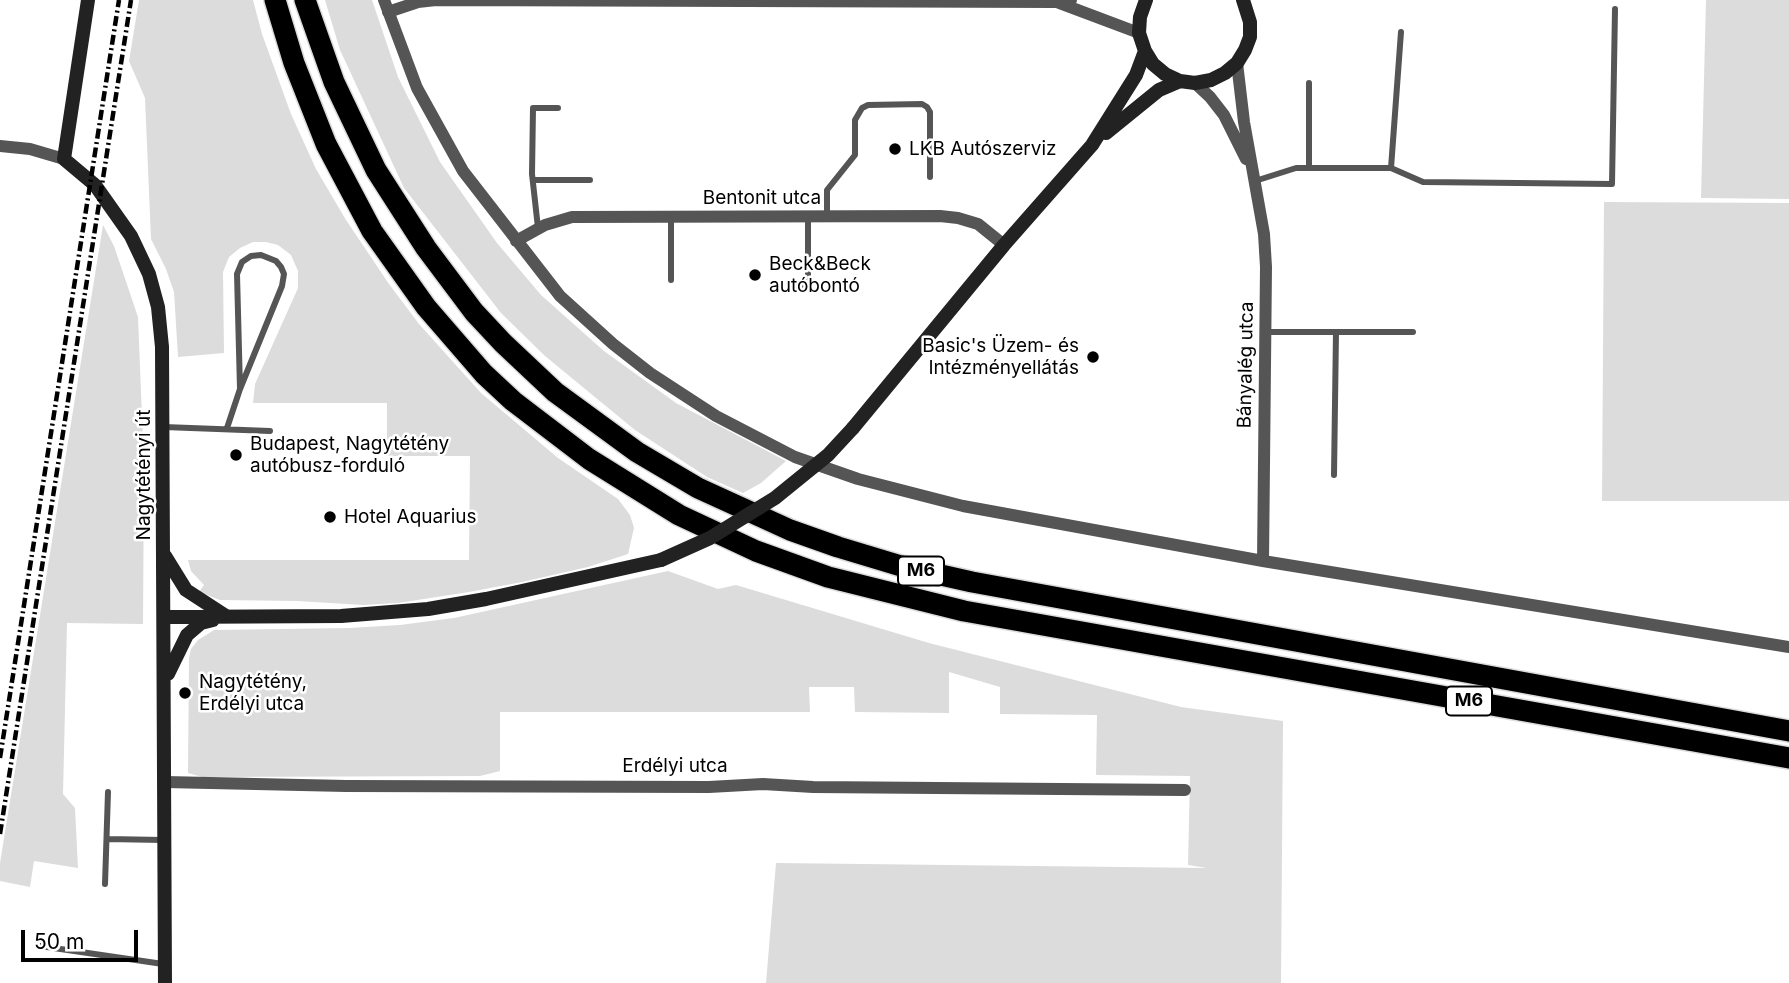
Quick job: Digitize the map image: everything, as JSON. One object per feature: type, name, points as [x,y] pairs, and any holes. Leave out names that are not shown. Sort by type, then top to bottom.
[{"type":"highway","name":"M6","points":[[275,0],[295,63],[326,144],[372,231],[426,307],[484,374],[513,401],[589,459],[678,515],[756,551],[892,595],[1789,758]]},
{"type":"highway","name":"M6","points":[[305,0],[334,82],[376,170],[426,248],[474,312],[555,392],[637,452],[698,488],[790,530],[838,547],[901,566],[972,582],[1789,731]]},
{"type":"street","points":[[0,146],[30,149],[64,159],[88,0]]},
{"type":"street","points":[[1071,0],[436,0],[386,6],[417,88],[463,171],[560,296],[650,373],[716,416],[795,457],[858,479],[950,503],[1263,561],[1789,647]]},
{"type":"street","name":"Bányalég utca","points":[[1146,0],[1140,17],[1139,33],[1144,51],[1153,64],[1165,74],[1187,82],[1210,97],[1224,115],[1254,176]]},
{"type":"street","name":"Bányalég utca","points":[[1243,0],[1250,22],[1250,37],[1237,63],[1244,122],[1264,234],[1263,561]]},
{"type":"street","points":[[1056,1],[1139,33]]},
{"type":"street","points":[[164,617],[382,614],[428,609],[661,560],[710,538],[775,498],[828,454],[853,428],[1004,245],[1092,145],[1136,75],[1144,51]]},
{"type":"street","points":[[1092,145],[1159,90],[1218,77],[1237,63]]},
{"type":"street","name":"Nagytétényi út","points":[[64,159],[85,174],[131,236],[149,274],[158,307],[162,347],[163,427],[165,983]]},
{"type":"street","name":"Bentonit utca","points":[[516,241],[538,228],[572,217],[958,218],[978,224],[1004,245]]},
{"type":"street","points":[[164,552],[186,590],[227,617]]},
{"type":"street","points":[[164,681],[187,635],[201,623],[227,617]]},
{"type":"street","name":"Erdélyi utca","points":[[165,782],[346,786],[709,787],[763,784],[813,787],[1185,790]]},
{"type":"lane","points":[[1254,176],[1296,168],[1391,168],[1423,181],[1612,184],[1615,9]]},
{"type":"lane","points":[[1391,168],[1401,32]]},
{"type":"lane","points":[[1309,83],[1309,168]]},
{"type":"lane","points":[[827,217],[827,190],[855,155],[855,120],[862,108],[868,105],[922,104],[927,107],[930,112],[930,177]]},
{"type":"lane","points":[[538,228],[532,174],[533,108],[558,108]]},
{"type":"lane","points":[[534,180],[590,180]]},
{"type":"lane","points":[[671,217],[671,280]]},
{"type":"lane","points":[[803,290],[808,275],[808,218]]},
{"type":"lane","points":[[227,428],[282,286],[284,274],[281,267],[261,255],[251,256],[242,262],[237,274],[240,389]]},
{"type":"lane","points":[[1265,332],[1413,332]]},
{"type":"lane","points":[[1334,475],[1336,332]]},
{"type":"lane","points":[[163,427],[270,431]]},
{"type":"lane","points":[[105,884],[108,792]]},
{"type":"lane","points":[[107,839],[165,840]]},
{"type":"lane","points":[[40,946],[165,964]]},
{"type":"shaded area","points":[[139,0],[253,0],[262,34],[291,114],[316,169],[389,284],[419,324],[481,393],[558,458],[618,499],[630,515],[634,528],[628,554],[588,567],[522,582],[398,603],[363,605],[220,600],[199,592],[204,585],[191,571],[188,560],[469,560],[470,456],[387,456],[387,403],[253,403],[255,384],[298,288],[298,271],[291,255],[278,245],[253,242],[229,257],[223,272],[224,353],[178,357],[174,292],[151,239],[145,98],[129,61]]},
{"type":"shaded area","points":[[325,0],[372,0],[398,77],[440,162],[497,243],[541,295],[604,351],[676,403],[786,461],[761,483],[743,493],[707,477],[635,430],[545,356],[501,313],[404,188],[340,50]]},
{"type":"shaded area","points":[[1706,0],[1789,0],[1789,199],[1701,198]]},
{"type":"shaded area","points":[[1604,202],[1789,203],[1789,501],[1602,501]]},
{"type":"shaded area","points":[[103,225],[114,246],[138,317],[144,467],[143,624],[67,623],[63,794],[75,808],[78,868],[34,861],[30,887],[0,881],[0,863]]},
{"type":"shaded area","points":[[668,571],[718,589],[736,585],[929,643],[1181,707],[1283,721],[1281,983],[766,983],[776,863],[1207,868],[1188,865],[1190,776],[1096,775],[1097,715],[1000,714],[1000,687],[949,672],[949,713],[855,712],[854,687],[809,687],[810,712],[500,712],[500,771],[480,776],[202,777],[188,773],[189,658],[191,649],[198,640],[214,630],[349,628],[454,618]]},
{"type":"railway","points":[[0,758],[119,0]]},
{"type":"railway","points":[[0,834],[131,0]]},
{"type":"place","name":"LKB Autószerviz","points":[[895,149]]},
{"type":"place","name":"Beck&Beck autóbontó","points":[[755,275]]},
{"type":"place","name":"Basic's Üzem- és Intézményellátás","points":[[1093,357]]},
{"type":"place","name":"Budapest, Nagytétény autóbusz-forduló","points":[[236,455]]},
{"type":"place","name":"Hotel Aquarius","points":[[330,517]]},
{"type":"place","name":"Nagytétény, Erdélyi utca","points":[[185,693]]}]
